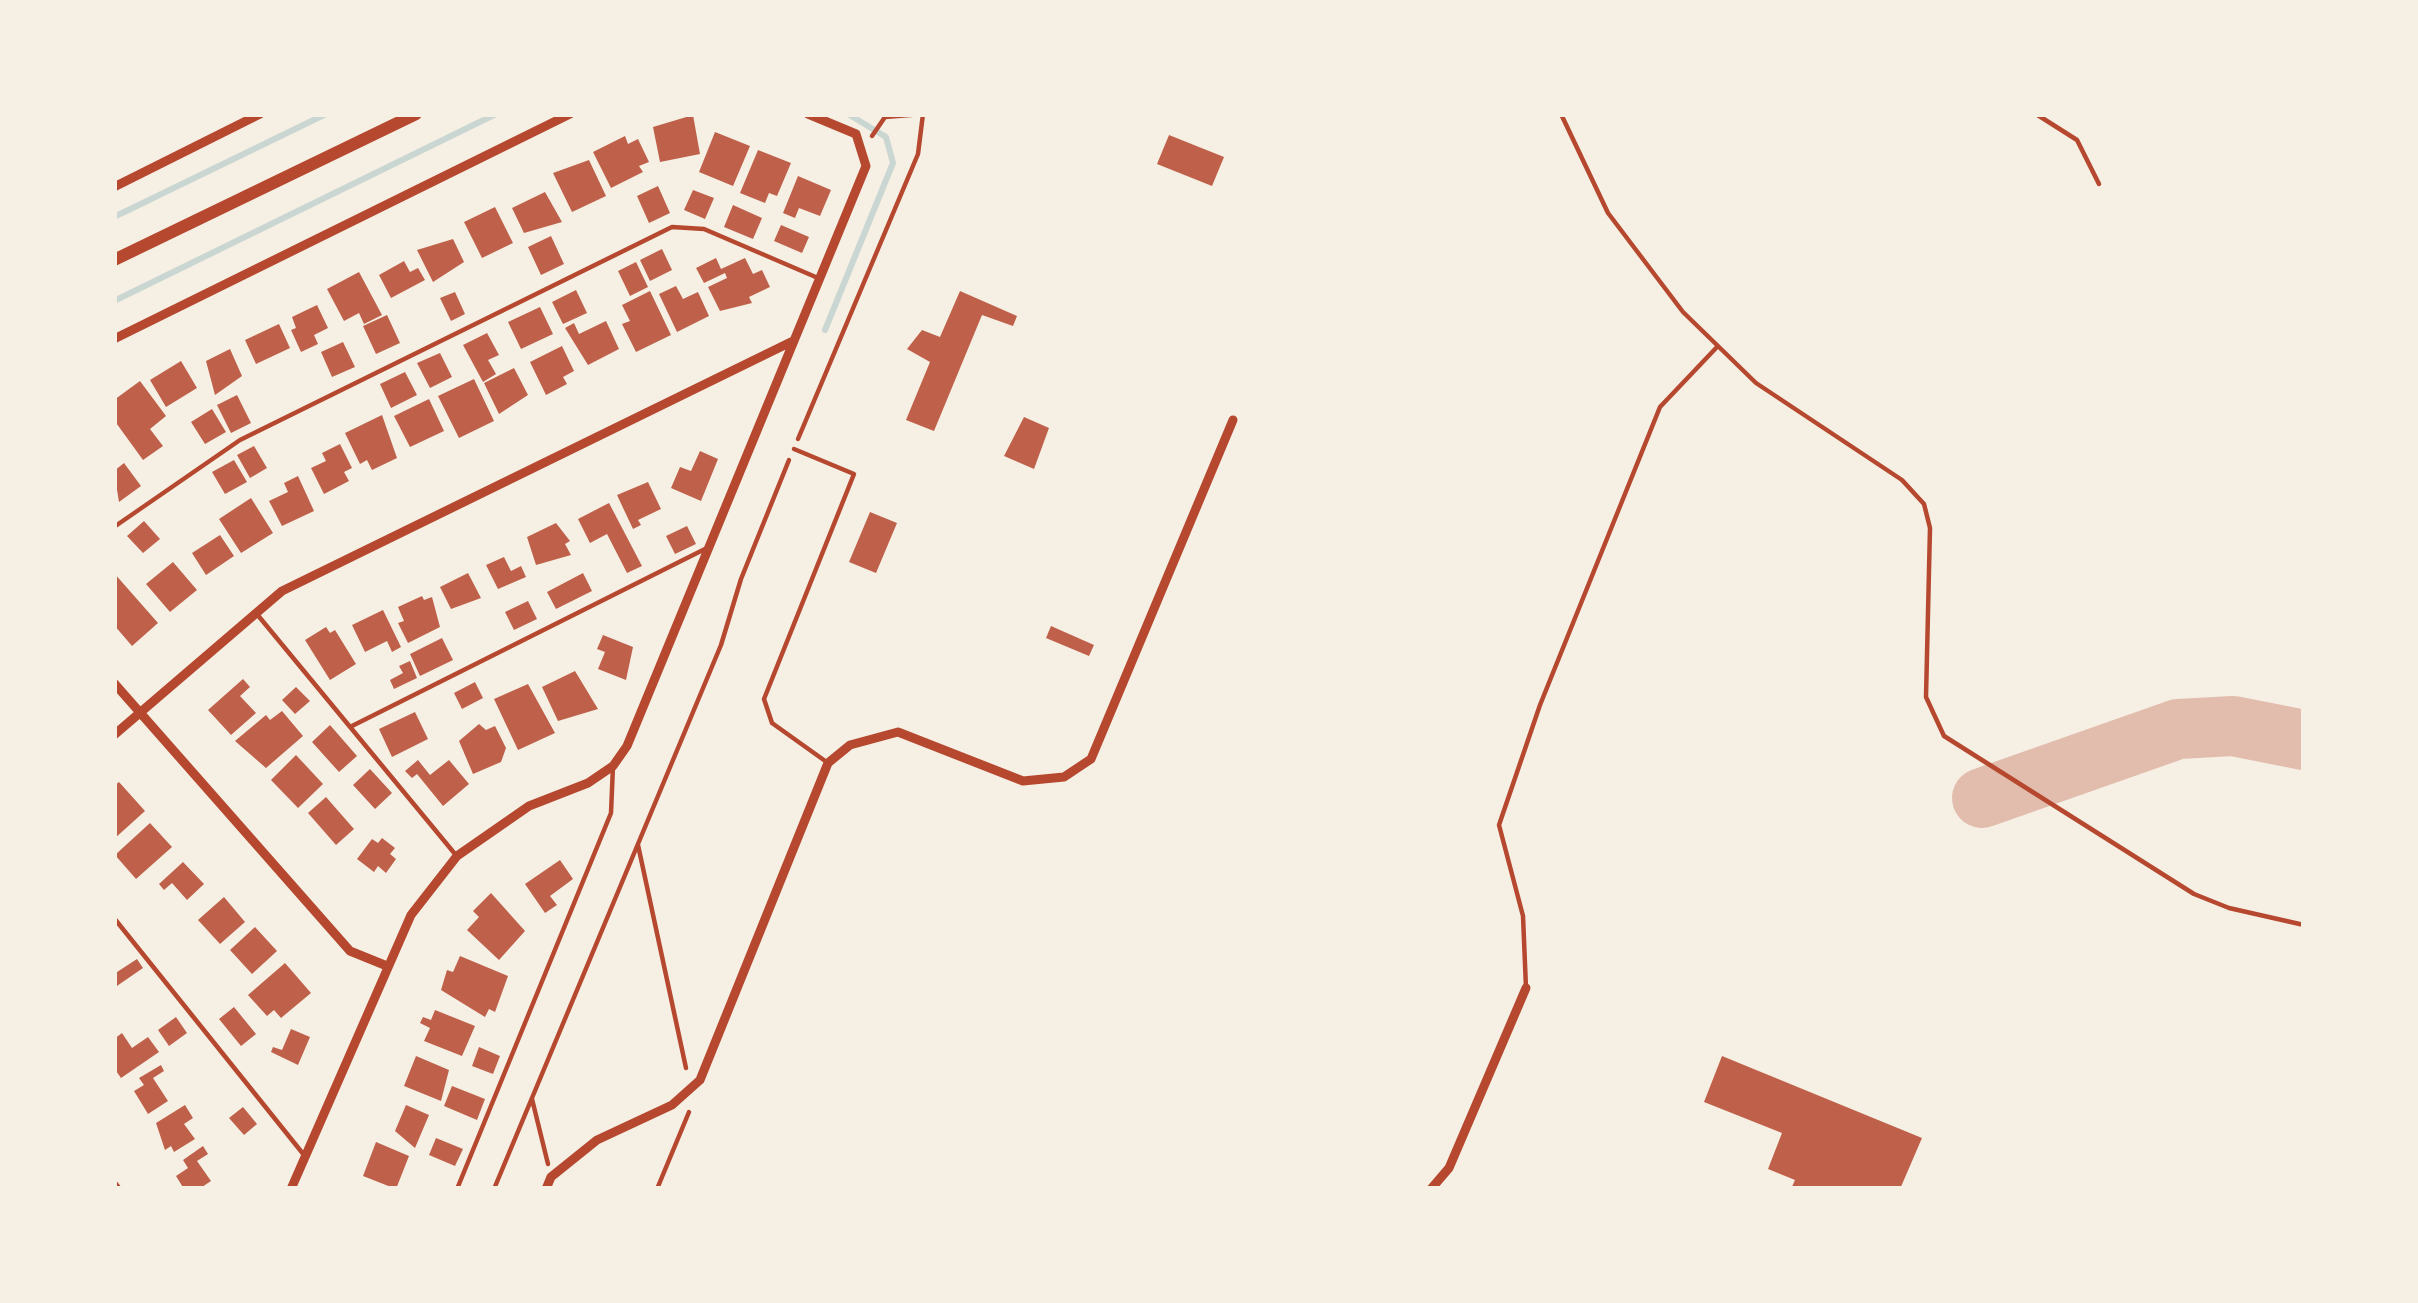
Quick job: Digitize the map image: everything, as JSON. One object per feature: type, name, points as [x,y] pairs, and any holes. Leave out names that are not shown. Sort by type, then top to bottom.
[{"type":"street","points":[[114,187],[260,114]]},
{"type":"street","points":[[114,260],[416,114]]},
{"type":"street","points":[[114,339],[570,114]]},
{"type":"street","points":[[291,1189],[411,915],[457,856],[529,806],[613,766],[627,746],[866,166],[856,134],[808,114]]},
{"type":"street","points":[[114,735],[282,591],[793,340]]},
{"type":"street","points":[[546,1189],[551,1177],[597,1140],[672,1105],[700,1080],[828,763],[863,737],[898,732],[1023,781],[1064,777],[1091,759],[1233,420]]},
{"type":"street","points":[[114,682],[350,951],[387,966]]},
{"type":"street","points":[[1432,1189],[1449,1168],[1526,988]]},
{"type":"lane","points":[[1561,114],[1608,213],[1644,266],[1717,347],[1756,383],[1902,480],[1924,504],[1930,528],[1926,697],[1944,736],[2194,894],[2229,908],[2304,925]]},
{"type":"lane","points":[[2036,114],[2077,140],[2099,184]]},
{"type":"lane","points":[[114,527],[240,440],[672,227],[704,229],[818,278]]},
{"type":"lane","points":[[1526,988],[1523,916],[1499,825],[1540,704],[1660,407],[1717,347]]},
{"type":"lane","points":[[795,447],[854,474],[764,699],[772,723],[828,763]]},
{"type":"lane","points":[[352,726],[710,547]]},
{"type":"lane","points":[[256,613],[457,856]]},
{"type":"lane","points":[[457,1189],[611,813],[613,766]]},
{"type":"lane","points":[[114,918],[304,1155]]},
{"type":"path","points":[[494,1189],[721,645],[741,579],[918,154],[922,114],[886,117],[874,133]]},
{"type":"path","points":[[638,845],[687,1074]]},
{"type":"path","points":[[532,1100],[549,1166]]},
{"type":"path","points":[[657,1189],[693,1101]]},
{"type":"building","points":[[693,115],[700,154],[660,162],[653,127]]},
{"type":"building","points":[[715,132],[750,146],[733,186],[699,172]]},
{"type":"building","points":[[1169,135],[1224,157],[1212,186],[1157,164]]},
{"type":"building","points":[[625,136],[628,144],[638,139],[649,162],[639,166],[643,172],[611,188],[593,152]]},
{"type":"building","points":[[758,150],[791,163],[777,196],[769,193],[765,203],[740,193]]},
{"type":"building","points":[[589,160],[606,196],[572,212],[553,173]]},
{"type":"building","points":[[798,176],[831,190],[820,216],[799,208],[795,218],[783,213]]},
{"type":"building","points":[[658,186],[670,213],[649,223],[637,196]]},
{"type":"building","points":[[693,190],[714,198],[705,219],[684,210]]},
{"type":"building","points":[[545,192],[562,222],[524,233],[512,208]]},
{"type":"building","points":[[733,205],[762,218],[753,239],[724,227]]},
{"type":"building","points":[[495,207],[513,243],[482,258],[464,222]]},
{"type":"building","points":[[781,225],[809,237],[802,253],[774,241]]},
{"type":"building","points":[[551,236],[564,264],[541,275],[528,247]]},
{"type":"building","points":[[453,239],[464,262],[433,282],[417,250]]},
{"type":"building","points":[[662,249],[672,270],[650,281],[640,260]]},
{"type":"building","points":[[716,258],[721,269],[745,258],[753,274],[762,270],[770,287],[749,297],[752,303],[720,311],[708,287],[727,278],[725,273],[704,283],[696,268]]},
{"type":"building","points":[[404,261],[410,272],[418,268],[425,280],[391,298],[379,275]]},
{"type":"building","points":[[636,262],[648,287],[630,296],[618,271]]},
{"type":"building","points":[[359,272],[382,315],[364,324],[359,313],[344,321],[327,289]]},
{"type":"building","points":[[676,286],[683,299],[698,292],[709,316],[677,332],[659,294]]},
{"type":"building","points":[[576,290],[587,313],[563,324],[552,302]]},
{"type":"building","points":[[650,291],[671,335],[636,352],[622,324],[630,321],[622,305]]},
{"type":"building","points":[[960,291],[1017,316],[1013,326],[982,315],[934,431],[906,420],[930,362],[907,349],[922,330],[940,337]]},
{"type":"building","points":[[455,292],[465,314],[451,321],[440,298]]},
{"type":"building","points":[[317,305],[328,328],[314,335],[318,344],[301,352],[291,330],[296,328],[292,317]]},
{"type":"building","points":[[540,307],[553,334],[521,349],[508,322]]},
{"type":"building","points":[[387,315],[400,343],[376,354],[363,326]]},
{"type":"building","points":[[606,321],[619,349],[588,365],[565,328],[574,323],[579,334]]},
{"type":"building","points":[[279,324],[290,348],[256,364],[245,340]]},
{"type":"building","points":[[487,333],[499,355],[488,360],[496,374],[483,382],[463,345]]},
{"type":"building","points":[[343,342],[355,367],[332,377],[321,352]]},
{"type":"building","points":[[562,346],[574,371],[563,377],[567,384],[546,395],[530,362]]},
{"type":"building","points":[[230,349],[242,376],[215,395],[206,361]]},
{"type":"building","points":[[440,353],[452,377],[430,388],[417,363]]},
{"type":"building","points":[[181,361],[197,388],[166,407],[150,380]]},
{"type":"building","points":[[514,368],[528,395],[499,414],[484,383]]},
{"type":"building","points":[[405,372],[417,395],[391,408],[380,384]]},
{"type":"building","points":[[474,379],[494,421],[459,438],[438,396]]},
{"type":"building","points":[[140,381],[166,416],[150,429],[163,446],[143,460],[114,420],[114,400]]},
{"type":"building","points":[[237,395],[251,423],[231,433],[217,405]]},
{"type":"building","points":[[429,399],[444,431],[410,447],[394,416]]},
{"type":"building","points":[[212,409],[226,432],[205,444],[191,422]]},
{"type":"building","points":[[382,415],[397,458],[372,470],[367,460],[360,464],[345,433]]},
{"type":"building","points":[[1024,417],[1049,428],[1034,469],[1004,456]]},
{"type":"building","points":[[340,444],[352,468],[344,472],[349,481],[324,494],[311,468],[326,461],[322,453]]},
{"type":"building","points":[[254,446],[267,468],[250,478],[237,455]]},
{"type":"building","points":[[700,451],[718,459],[701,501],[671,488],[680,467],[691,471]]},
{"type":"building","points":[[234,460],[247,482],[225,494],[212,472]]},
{"type":"building","points":[[124,463],[141,486],[119,502],[114,471]]},
{"type":"building","points":[[298,476],[314,511],[282,526],[269,501],[288,492],[284,483]]},
{"type":"building","points":[[648,482],[661,509],[638,520],[641,525],[633,529],[617,495]]},
{"type":"building","points":[[251,498],[273,533],[241,553],[219,519]]},
{"type":"building","points":[[609,503],[642,566],[627,573],[607,534],[590,543],[578,519]]},
{"type":"building","points":[[870,512],[897,523],[876,573],[849,562]]},
{"type":"building","points":[[144,521],[160,539],[143,553],[127,536]]},
{"type":"building","points":[[556,523],[570,541],[565,544],[571,555],[536,565],[527,537]]},
{"type":"building","points":[[687,526],[696,544],[675,554],[666,536]]},
{"type":"building","points":[[220,535],[234,556],[206,575],[192,553]]},
{"type":"building","points":[[504,557],[511,571],[521,566],[526,577],[498,589],[486,565]]},
{"type":"building","points":[[173,562],[197,590],[170,612],[146,584]]},
{"type":"building","points":[[114,573],[158,623],[132,646],[114,625]]},
{"type":"building","points":[[468,573],[481,598],[451,609],[440,587]]},
{"type":"building","points":[[583,573],[592,591],[556,609],[547,592]]},
{"type":"building","points":[[422,596],[424,600],[432,597],[440,627],[408,643],[398,623],[404,621],[398,607]]},
{"type":"building","points":[[528,601],[537,619],[514,630],[505,612]]},
{"type":"building","points":[[383,610],[401,647],[392,652],[387,641],[365,652],[352,625]]},
{"type":"building","points":[[1051,626],[1094,645],[1089,656],[1046,638]]},
{"type":"building","points":[[326,627],[330,633],[335,630],[356,664],[330,680],[305,640]]},
{"type":"building","points":[[603,635],[633,647],[626,680],[598,669],[605,652],[597,649]]},
{"type":"building","points":[[442,638],[453,660],[420,676],[410,654]]},
{"type":"building","points":[[410,661],[417,678],[394,689],[390,680],[403,673],[399,666]]},
{"type":"building","points":[[575,671],[598,709],[558,721],[542,687]]},
{"type":"building","points":[[243,679],[250,687],[240,696],[256,713],[231,735],[208,710]]},
{"type":"building","points":[[475,682],[483,698],[462,709],[454,693]]},
{"type":"building","points":[[528,684],[555,733],[518,750],[494,699]]},
{"type":"building","points":[[296,687],[310,701],[295,714],[282,700]]},
{"type":"building","points":[[282,711],[303,736],[266,768],[235,741],[266,715],[270,720]]},
{"type":"building","points":[[415,712],[428,739],[392,757],[379,729]]},
{"type":"building","points":[[479,724],[486,730],[495,726],[506,748],[501,762],[473,774],[459,741]]},
{"type":"building","points":[[330,725],[357,756],[339,772],[312,742]]},
{"type":"building","points":[[296,755],[323,784],[298,808],[271,780]]},
{"type":"building","points":[[418,760],[430,775],[449,760],[469,784],[443,806],[417,774],[412,778],[405,771]]},
{"type":"building","points":[[370,769],[392,793],[375,809],[353,785]]},
{"type":"building","points":[[119,782],[145,811],[114,839],[114,786]]},
{"type":"building","points":[[326,797],[354,829],[336,845],[308,813]]},
{"type":"building","points":[[150,823],[172,847],[136,879],[115,855]]},
{"type":"building","points":[[382,838],[395,848],[390,854],[396,859],[386,873],[378,866],[374,872],[357,859],[372,839],[378,843]]},
{"type":"building","points":[[560,860],[573,879],[550,896],[557,905],[545,913],[525,884]]},
{"type":"building","points":[[183,862],[204,884],[187,900],[172,883],[164,890],[159,884]]},
{"type":"building","points":[[491,893],[525,931],[499,960],[467,930],[479,917],[473,911]]},
{"type":"building","points":[[224,897],[245,922],[220,944],[198,920]]},
{"type":"building","points":[[255,927],[277,951],[252,974],[230,950]]},
{"type":"building","points":[[460,956],[508,976],[495,1012],[489,1009],[485,1017],[441,990],[447,970],[453,972]]},
{"type":"building","points":[[137,959],[143,968],[114,988],[114,974]]},
{"type":"building","points":[[285,963],[311,993],[281,1018],[274,1010],[267,1016],[248,995]]},
{"type":"building","points":[[234,1007],[256,1034],[241,1046],[219,1019]]},
{"type":"building","points":[[435,1010],[475,1026],[462,1056],[424,1041],[430,1028],[420,1023],[423,1017],[431,1020]]},
{"type":"building","points":[[176,1017],[187,1033],[169,1046],[158,1030]]},
{"type":"building","points":[[291,1029],[310,1037],[298,1065],[271,1052],[273,1047],[282,1050]]},
{"type":"building","points":[[122,1033],[132,1048],[148,1037],[159,1052],[121,1078],[114,1068],[114,1039]]},
{"type":"building","points":[[479,1047],[500,1056],[493,1074],[472,1066]]},
{"type":"building","points":[[416,1056],[449,1070],[441,1101],[404,1086]]},
{"type":"building","points":[[1722,1056],[1922,1138],[1900,1189],[1791,1189],[1795,1180],[1768,1169],[1782,1133],[1704,1102]]},
{"type":"building","points":[[161,1065],[164,1071],[153,1078],[168,1101],[148,1114],[134,1091],[144,1085],[139,1078]]},
{"type":"building","points":[[452,1086],[485,1099],[477,1120],[444,1106]]},
{"type":"building","points":[[185,1105],[193,1118],[184,1124],[195,1139],[174,1152],[171,1146],[165,1150],[156,1123]]},
{"type":"building","points":[[406,1105],[429,1115],[415,1148],[395,1131]]},
{"type":"building","points":[[243,1107],[257,1124],[244,1135],[229,1118]]},
{"type":"building","points":[[436,1138],[463,1149],[455,1166],[429,1155]]},
{"type":"building","points":[[376,1142],[409,1156],[396,1189],[363,1176]]},
{"type":"building","points":[[203,1146],[208,1154],[197,1161],[211,1181],[199,1189],[184,1189],[176,1176],[188,1168],[183,1160]]},
{"type":"waterway","points":[[114,217],[326,114]]},
{"type":"waterway","points":[[114,301],[496,114]]},
{"type":"waterway","points":[[825,330],[893,163],[886,137],[848,114]]},
{"type":"taxiway","points":[[1982,798],[2178,729],[2233,726],[2304,740]]}]
